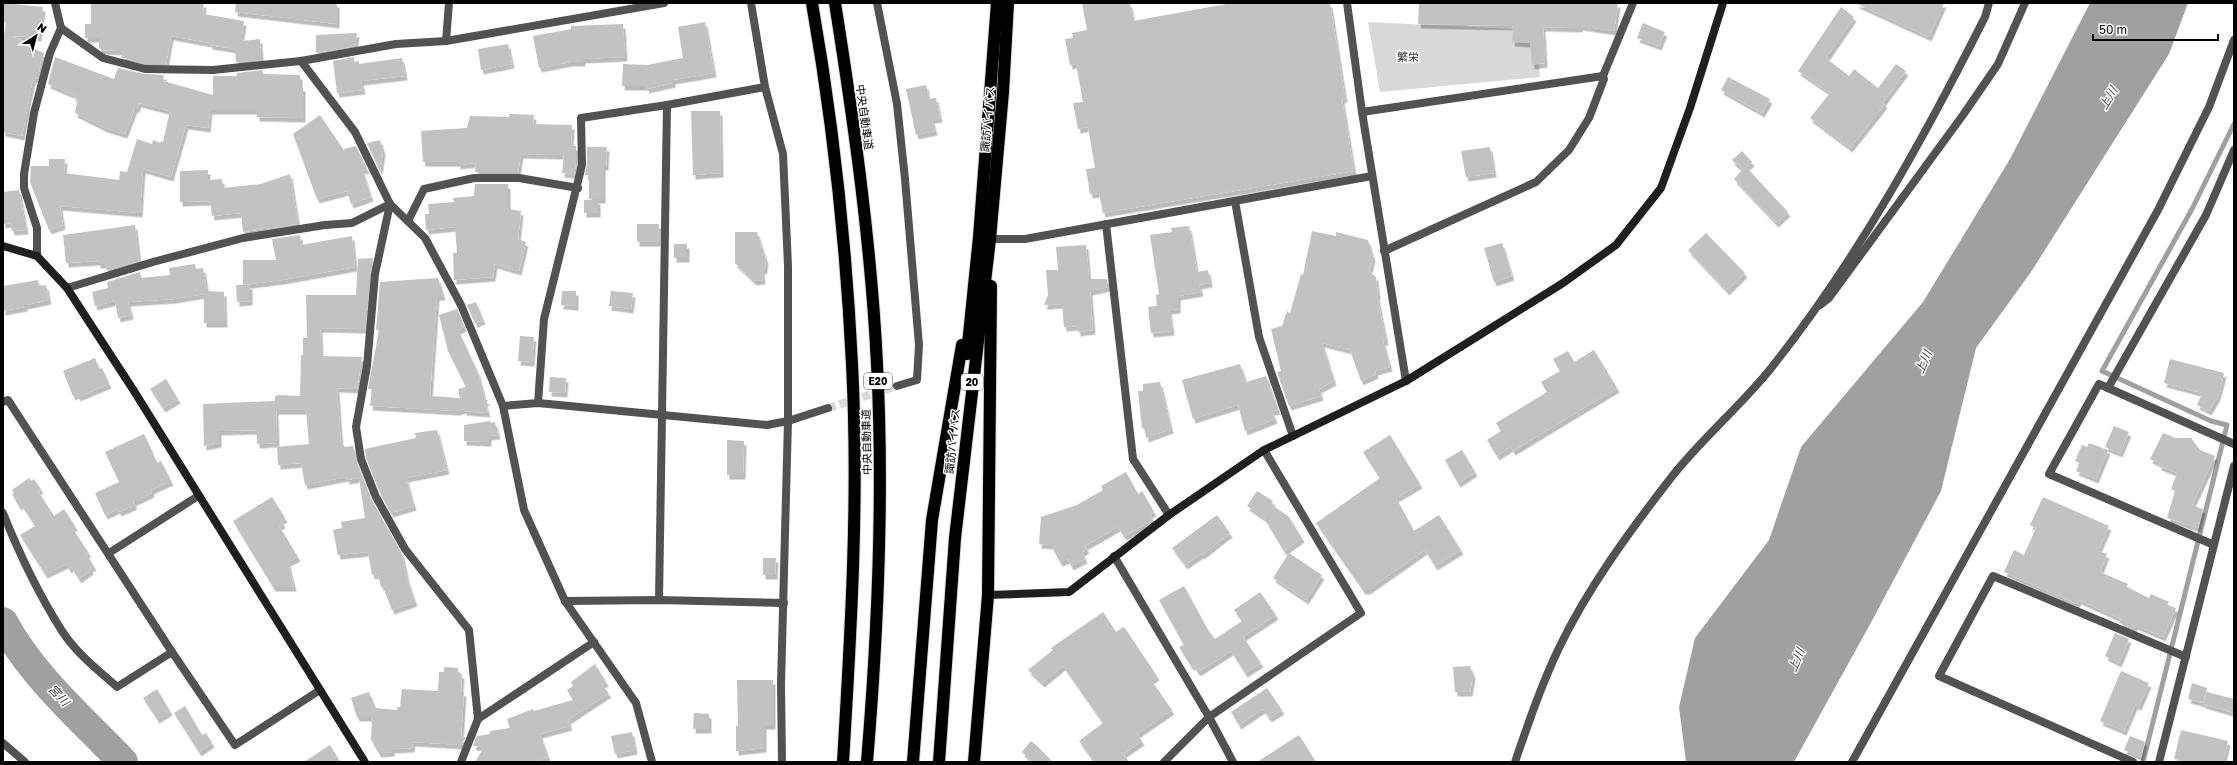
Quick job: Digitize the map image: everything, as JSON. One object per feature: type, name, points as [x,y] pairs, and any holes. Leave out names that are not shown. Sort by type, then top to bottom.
[{"type":"highway","name":"中央自動車道","points":[[812,3],[822,63],[842,236],[852,366],[853,568],[843,762]]},
{"type":"highway","name":"中央自動車道","points":[[835,3],[868,236],[877,365],[880,478],[878,563],[874,672],[867,762]]},
{"type":"highway","name":"諏訪バイパス","points":[[932,762],[948,536],[979,237],[997,3]]},
{"type":"highway","name":"諏訪バイパス","points":[[939,762],[955,538],[990,239],[1003,92],[1008,3]]},
{"type":"highway","name":"20","points":[[974,762],[988,595],[988,388],[992,262],[987,257]]},
{"type":"highway","name":"20","points":[[913,762],[932,520],[967,315],[972,307]]},
{"type":"street","points":[[37,256],[37,228],[24,188],[24,174],[36,106],[50,53],[61,28],[55,3]]},
{"type":"street","points":[[446,41],[449,3]]},
{"type":"street","points":[[61,28],[103,58],[144,69],[213,70],[301,61],[396,44],[446,41],[664,3]]},
{"type":"street","points":[[751,3],[765,87],[783,154],[788,266],[788,421],[781,684],[781,762]]},
{"type":"street","points":[[877,3],[896,104],[905,179],[919,344],[917,380],[897,386]]},
{"type":"street","points":[[1347,3],[1362,112],[1406,381]]},
{"type":"street","points":[[1384,251],[1536,182],[1569,150],[1589,118],[1604,78],[1603,76],[1634,3]]},
{"type":"street","points":[[988,595],[1069,592],[1169,515],[1264,450],[1406,381],[1563,283],[1616,245],[1661,188],[1690,108],[1723,3]]},
{"type":"street","points":[[1515,762],[1537,699],[1559,648],[1618,550],[1672,477],[1771,368],[1813,311],[1857,246],[1943,99],[1985,17],[1989,3]]},
{"type":"street","points":[[1813,311],[1829,298],[1963,115],[1998,64],[2025,3]]},
{"type":"street","points":[[1852,762],[2158,210],[2209,107],[2234,40]]},
{"type":"street","points":[[301,61],[355,132],[390,204],[425,238],[461,305],[503,406],[524,510],[565,601],[636,703],[652,762]]},
{"type":"street","points":[[1362,112],[1603,76]]},
{"type":"street","points":[[538,403],[544,319],[578,188],[582,165],[581,118],[667,105],[765,87]]},
{"type":"street","points":[[659,600],[667,105]]},
{"type":"street","points":[[2108,388],[2206,215],[2234,150]]},
{"type":"street","points":[[990,239],[1025,240],[1372,176]]},
{"type":"street","points":[[408,221],[424,189],[474,178],[519,178],[578,188]]},
{"type":"street","points":[[1235,201],[1259,337],[1293,436]]},
{"type":"street","points":[[67,288],[153,262],[244,238],[325,224],[352,222],[390,204]]},
{"type":"street","points":[[390,204],[375,274],[367,366],[356,427],[361,459],[376,497],[405,549],[469,630],[478,719],[461,762]]},
{"type":"street","points":[[1106,224],[1133,459],[1169,515]]},
{"type":"street","points":[[3,246],[37,256],[67,288],[134,391],[365,762]]},
{"type":"street","points":[[2214,545],[2049,474],[2099,384],[2234,444]]},
{"type":"street","points":[[3,402],[8,400],[172,652],[235,745],[320,690]]},
{"type":"street","points":[[503,406],[538,403],[767,425],[788,421],[828,408]]},
{"type":"street","points":[[1164,762],[1209,717],[1361,613],[1264,450]]},
{"type":"street","points":[[2159,762],[2214,545],[2230,499],[2234,466]]},
{"type":"street","points":[[109,553],[198,496]]},
{"type":"street","points":[[3,513],[16,546],[62,631],[80,654],[117,687],[172,652]]},
{"type":"street","points":[[1114,556],[1209,717],[1233,762]]},
{"type":"street","points":[[2133,762],[1939,676],[1993,576],[2186,657]]},
{"type":"street","points":[[565,601],[659,600],[784,603]]},
{"type":"street","points":[[478,719],[594,642]]},
{"type":"street","points":[[3,743],[25,762]]},
{"type":"green space","name":"繁栄","points":[[1368,22],[1535,30],[1540,77],[1380,92]]},
{"type":"water","name":"上川","points":[[2090,3],[2188,3],[2169,54],[2031,272],[1976,348],[1941,491],[1794,762],[1686,762],[1679,707],[1695,638],[1769,540],[1801,447],[1923,302],[2010,159]]},
{"type":"building","points":[[3,3],[43,7],[39,37],[11,36],[21,40],[20,43],[44,53],[37,79],[34,78],[32,83],[22,136],[3,132],[3,43],[6,22],[3,22]]},
{"type":"building","points":[[91,3],[204,3],[203,14],[244,21],[241,41],[260,39],[261,60],[236,62],[235,49],[171,36],[166,64],[146,64],[121,57],[123,51],[102,50],[99,48],[99,38],[85,38],[85,24],[91,24]]},
{"type":"building","points":[[236,3],[337,3],[337,24],[235,12]]},
{"type":"building","points":[[1082,3],[1130,3],[1133,21],[1232,3],[1330,3],[1345,98],[1342,99],[1354,171],[1103,213],[1099,193],[1090,194],[1086,169],[1095,168],[1088,127],[1078,129],[1073,103],[1083,102],[1076,64],[1070,65],[1065,39],[1073,38],[1072,33],[1087,30]]},
{"type":"building","points":[[1419,3],[1618,3],[1614,31],[1580,26],[1580,28],[1543,27],[1545,63],[1532,65],[1530,43],[1512,42],[1513,26],[1418,24]]},
{"type":"building","points":[[1855,3],[1944,3],[1929,37]]},
{"type":"building","points":[[1841,7],[1854,17],[1826,58],[1849,76],[1854,69],[1878,88],[1896,64],[1906,71],[1883,102],[1885,104],[1850,148],[1810,118],[1830,93],[1798,71]]},
{"type":"building","points":[[705,22],[714,73],[673,80],[673,83],[647,89],[646,86],[622,86],[623,64],[647,65],[683,58],[678,27]]},
{"type":"building","points":[[1643,23],[1665,32],[1659,46],[1637,38]]},
{"type":"building","points":[[623,24],[625,57],[583,59],[583,62],[570,62],[539,68],[533,36],[571,29],[571,26]]},
{"type":"building","points":[[357,33],[355,46],[316,53],[316,35]]},
{"type":"building","points":[[508,44],[512,64],[481,70],[478,49]]},
{"type":"building","points":[[55,57],[114,79],[118,68],[144,74],[164,75],[163,81],[213,95],[213,76],[237,76],[237,73],[262,70],[263,74],[300,75],[300,87],[303,87],[303,118],[257,117],[257,110],[210,110],[208,128],[186,125],[171,177],[143,169],[140,213],[60,206],[63,225],[49,230],[30,182],[31,166],[49,166],[49,159],[65,159],[64,173],[119,180],[120,171],[127,172],[137,139],[152,144],[153,140],[160,143],[161,141],[163,142],[170,111],[139,103],[137,108],[135,108],[125,134],[105,128],[75,113],[78,99],[73,97],[74,95],[48,84]]},
{"type":"building","points":[[354,57],[354,62],[359,61],[359,64],[402,58],[405,76],[361,81],[363,90],[337,93],[333,61]]},
{"type":"building","points":[[1728,77],[1770,99],[1762,113],[1721,90]]},
{"type":"building","points":[[926,85],[929,99],[936,98],[940,118],[932,119],[935,131],[916,135],[906,89]]},
{"type":"building","points":[[691,111],[720,111],[721,173],[693,175]]},
{"type":"building","points":[[509,114],[534,115],[533,124],[572,125],[571,146],[576,146],[576,164],[574,174],[562,173],[564,155],[521,154],[518,172],[475,172],[476,163],[458,165],[458,162],[423,162],[421,131],[467,128],[470,116],[509,117]]},
{"type":"building","points":[[320,115],[345,152],[344,149],[356,146],[367,170],[362,169],[371,197],[351,204],[347,191],[317,199],[293,134]]},
{"type":"building","points":[[380,140],[383,151],[380,171],[367,143]]},
{"type":"building","points":[[587,147],[607,147],[606,166],[603,166],[603,199],[589,199],[589,175],[585,175],[587,165]]},
{"type":"building","points":[[1490,147],[1494,173],[1466,177],[1461,151]]},
{"type":"building","points":[[1742,151],[1752,162],[1746,167],[1788,212],[1776,223],[1734,179],[1742,170],[1732,160]]},
{"type":"building","points":[[208,170],[208,180],[222,179],[223,188],[261,184],[290,174],[298,224],[243,232],[241,213],[212,216],[210,201],[180,202],[180,171]]},
{"type":"building","points":[[475,184],[508,184],[508,209],[521,211],[518,239],[526,242],[519,271],[495,264],[493,277],[454,280],[453,253],[457,253],[455,227],[426,230],[425,214],[429,214],[428,204],[454,202],[453,198],[474,196]]},
{"type":"building","points":[[19,190],[26,230],[12,231],[10,223],[3,224],[3,192]]},
{"type":"building","points":[[584,200],[598,200],[598,213],[584,213]]},
{"type":"building","points":[[637,224],[659,224],[658,242],[637,242]]},
{"type":"building","points":[[135,225],[139,261],[106,270],[105,264],[98,264],[98,261],[66,263],[63,235]]},
{"type":"building","points":[[1189,226],[1197,272],[1208,270],[1210,283],[1199,285],[1201,292],[1178,296],[1178,309],[1169,310],[1172,331],[1151,333],[1148,307],[1157,306],[1156,295],[1159,294],[1150,235],[1172,232],[1171,228]]},
{"type":"building","points":[[1312,231],[1336,236],[1336,232],[1368,240],[1373,258],[1369,272],[1376,277],[1377,295],[1386,341],[1383,341],[1390,367],[1375,371],[1376,374],[1361,381],[1350,350],[1322,343],[1334,381],[1319,389],[1321,396],[1289,406],[1277,372],[1281,371],[1271,329],[1282,326],[1287,311],[1290,313],[1301,274],[1303,275]]},
{"type":"building","points":[[735,232],[757,232],[766,260],[765,268],[762,271],[763,280],[754,281],[735,263]]},
{"type":"building","points":[[1706,233],[1745,273],[1727,291],[1688,250]]},
{"type":"building","points":[[300,235],[301,245],[352,236],[355,267],[282,280],[243,285],[243,260],[276,260],[272,239]]},
{"type":"building","points":[[1502,243],[1512,276],[1494,282],[1484,248]]},
{"type":"building","points":[[674,244],[687,244],[687,258],[674,258]]},
{"type":"building","points":[[1086,245],[1089,279],[1107,279],[1108,287],[1090,291],[1093,330],[1078,332],[1077,326],[1064,327],[1062,304],[1044,305],[1048,295],[1046,270],[1058,270],[1056,247]]},
{"type":"building","points":[[373,258],[365,329],[320,328],[321,356],[362,357],[357,389],[337,388],[341,445],[344,445],[345,447],[353,446],[356,461],[371,499],[402,554],[407,578],[415,602],[392,610],[383,587],[381,587],[378,574],[372,575],[368,552],[338,555],[333,530],[342,528],[341,522],[365,518],[359,478],[347,480],[346,477],[305,485],[301,463],[278,465],[277,447],[309,444],[306,410],[276,410],[277,443],[257,444],[257,430],[219,431],[219,443],[204,446],[203,404],[275,401],[275,396],[279,395],[300,396],[303,338],[307,338],[306,295],[356,295],[358,259]]},
{"type":"building","points":[[195,264],[196,269],[203,268],[207,291],[224,292],[225,323],[204,323],[204,294],[174,299],[128,302],[131,315],[118,318],[115,301],[95,306],[92,292],[108,288],[107,282],[140,272],[141,278],[170,275],[169,268]]},
{"type":"building","points":[[438,278],[443,296],[437,296],[430,396],[460,398],[458,389],[466,387],[448,351],[439,315],[457,309],[464,327],[458,330],[478,373],[485,400],[489,400],[485,402],[488,413],[464,411],[464,409],[457,411],[370,406],[372,389],[368,389],[379,330],[376,330],[380,282]]},
{"type":"building","points":[[38,280],[39,286],[46,285],[49,300],[25,305],[25,307],[3,311],[3,286]]},
{"type":"building","points":[[236,285],[250,285],[250,301],[237,302]]},
{"type":"building","points":[[562,291],[576,291],[576,306],[561,305]]},
{"type":"building","points":[[611,291],[633,293],[631,309],[609,306]]},
{"type":"building","points":[[476,302],[483,320],[475,323],[467,305]]},
{"type":"building","points":[[520,336],[534,337],[532,362],[518,361]]},
{"type":"building","points":[[1594,350],[1617,388],[1513,451],[1511,447],[1497,456],[1487,440],[1501,431],[1496,423],[1547,392],[1541,382],[1560,371],[1553,359],[1568,351],[1574,362]]},
{"type":"building","points":[[95,358],[99,369],[102,368],[109,384],[78,397],[77,394],[73,396],[63,371]]},
{"type":"building","points":[[2170,359],[2224,373],[2218,396],[2209,411],[2197,405],[2202,393],[2164,383]]},
{"type":"building","points":[[1240,364],[1246,382],[1266,376],[1278,410],[1272,411],[1275,419],[1245,431],[1238,405],[1193,419],[1182,380]]},
{"type":"building","points":[[550,377],[566,378],[565,393],[549,392]]},
{"type":"building","points":[[166,379],[178,399],[163,408],[150,389]]},
{"type":"building","points":[[1160,382],[1171,429],[1146,438],[1145,429],[1142,428],[1138,391],[1143,391],[1143,384]]},
{"type":"building","points":[[490,421],[491,423],[495,422],[498,435],[489,436],[489,442],[464,441],[464,425]]},
{"type":"building","points":[[2114,426],[2129,432],[2120,453],[2105,447]]},
{"type":"building","points":[[437,430],[447,470],[406,478],[414,506],[391,513],[381,495],[366,458],[365,449],[416,438],[415,433]]},
{"type":"building","points":[[2163,433],[2176,438],[2191,438],[2200,450],[2215,456],[2192,505],[2203,509],[2198,528],[2167,518],[2175,491],[2171,489],[2177,473],[2159,466],[2160,464],[2150,459]]},
{"type":"building","points":[[144,434],[157,463],[161,461],[171,481],[151,490],[152,493],[133,502],[135,505],[119,512],[118,509],[105,515],[95,493],[119,482],[105,452]]},
{"type":"building","points":[[1390,435],[1420,484],[1396,498],[1414,531],[1439,515],[1461,550],[1435,566],[1425,550],[1368,590],[1363,590],[1316,523],[1380,478],[1363,452]]},
{"type":"building","points":[[727,440],[744,441],[743,475],[727,475]]},
{"type":"building","points":[[2089,443],[2108,450],[2096,479],[2076,471],[2080,463],[2075,461],[2082,445],[2087,447]]},
{"type":"building","points":[[1462,450],[1475,472],[1458,483],[1445,460]]},
{"type":"building","points":[[1126,472],[1138,494],[1142,491],[1154,512],[1150,514],[1153,520],[1124,536],[1118,527],[1085,546],[1087,549],[1082,552],[1085,559],[1071,566],[1068,559],[1060,562],[1051,545],[1039,544],[1041,517],[1077,505],[1103,490],[1101,486]]},
{"type":"building","points":[[29,478],[31,481],[34,479],[41,489],[38,491],[54,516],[64,509],[75,526],[72,528],[89,553],[86,554],[94,566],[79,579],[71,567],[69,569],[66,564],[45,574],[20,535],[35,526],[21,504],[19,506],[12,494],[14,493],[12,490]]},
{"type":"building","points":[[1257,491],[1273,501],[1271,504],[1289,517],[1302,538],[1284,551],[1264,518],[1247,506]]},
{"type":"building","points":[[272,497],[285,518],[281,520],[283,524],[279,526],[298,557],[288,562],[294,587],[273,587],[233,521]]},
{"type":"building","points":[[2043,497],[2109,526],[2098,551],[2107,554],[2100,572],[2128,584],[2127,587],[2149,598],[2151,594],[2169,602],[2167,605],[2176,608],[2163,637],[2135,625],[2134,629],[2119,623],[2121,619],[2079,600],[2077,604],[2004,572],[2014,550],[2024,555],[2036,528],[2030,525]]},
{"type":"building","points":[[1217,515],[1230,533],[1202,555],[1201,554],[1185,565],[1172,548]]},
{"type":"building","points":[[1289,553],[1322,575],[1306,600],[1273,578]]},
{"type":"building","points":[[763,558],[776,558],[775,575],[763,575]]},
{"type":"building","points":[[1184,586],[1208,630],[1215,639],[1242,621],[1234,610],[1260,592],[1276,615],[1243,637],[1261,663],[1245,673],[1231,651],[1198,672],[1193,665],[1191,666],[1179,647],[1184,645],[1159,600]]},
{"type":"building","points":[[1103,612],[1116,632],[1124,627],[1157,676],[1151,680],[1172,710],[1137,734],[1142,741],[1123,754],[1129,762],[1094,762],[1079,741],[1103,723],[1063,666],[1042,683],[1028,670],[1053,650],[1051,648]]},
{"type":"building","points":[[2115,633],[2129,639],[2119,663],[2105,656]]},
{"type":"building","points":[[595,664],[606,682],[601,685],[609,693],[568,720],[570,726],[540,734],[548,757],[535,762],[475,762],[484,747],[473,746],[477,736],[490,734],[490,731],[510,728],[507,719],[533,709],[534,711],[573,700],[567,690],[573,686],[571,682]]},
{"type":"building","points":[[1470,666],[1473,675],[1470,692],[1455,692],[1453,667]]},
{"type":"building","points":[[444,667],[458,668],[458,674],[462,674],[461,692],[464,692],[461,738],[465,737],[462,745],[413,742],[412,748],[392,749],[392,752],[379,753],[371,740],[372,717],[357,717],[351,698],[369,692],[375,708],[397,710],[397,707],[400,707],[402,689],[438,691],[439,672],[444,672]]},
{"type":"building","points":[[2121,671],[2149,683],[2139,706],[2135,705],[2124,731],[2100,721]]},
{"type":"building","points":[[737,680],[773,680],[773,725],[764,725],[764,748],[736,751],[736,726],[738,726]]},
{"type":"building","points":[[2192,683],[2207,688],[2203,703],[2188,699]]},
{"type":"building","points":[[1267,688],[1282,710],[1269,718],[1263,709],[1239,725],[1231,712]]},
{"type":"building","points":[[157,689],[170,711],[157,719],[143,698]]},
{"type":"building","points":[[2207,692],[2234,699],[2234,713],[2203,704]]},
{"type":"building","points":[[185,706],[202,735],[206,733],[212,743],[199,752],[174,713]]},
{"type":"building","points":[[694,713],[709,714],[709,729],[693,729]]},
{"type":"building","points":[[2181,730],[2228,741],[2223,762],[2186,762],[2174,759]]},
{"type":"building","points":[[632,732],[635,750],[615,754],[611,736]]},
{"type":"building","points":[[1299,735],[1316,762],[1257,762]]},
{"type":"building","points":[[2130,736],[2145,742],[2141,757],[2124,750]]},
{"type":"building","points":[[1031,741],[1053,762],[1032,762],[1022,752]]},
{"type":"building","points":[[330,745],[340,762],[304,762]]},
{"type":"waterway","points":[[2143,762],[2227,425],[2211,421],[2102,371],[2192,209],[2234,124]]},
{"type":"waterway","name":"宮川","points":[[3,622],[28,660],[58,696],[123,762]]},
{"type":"tunnel","points":[[828,408],[897,386]]}]
